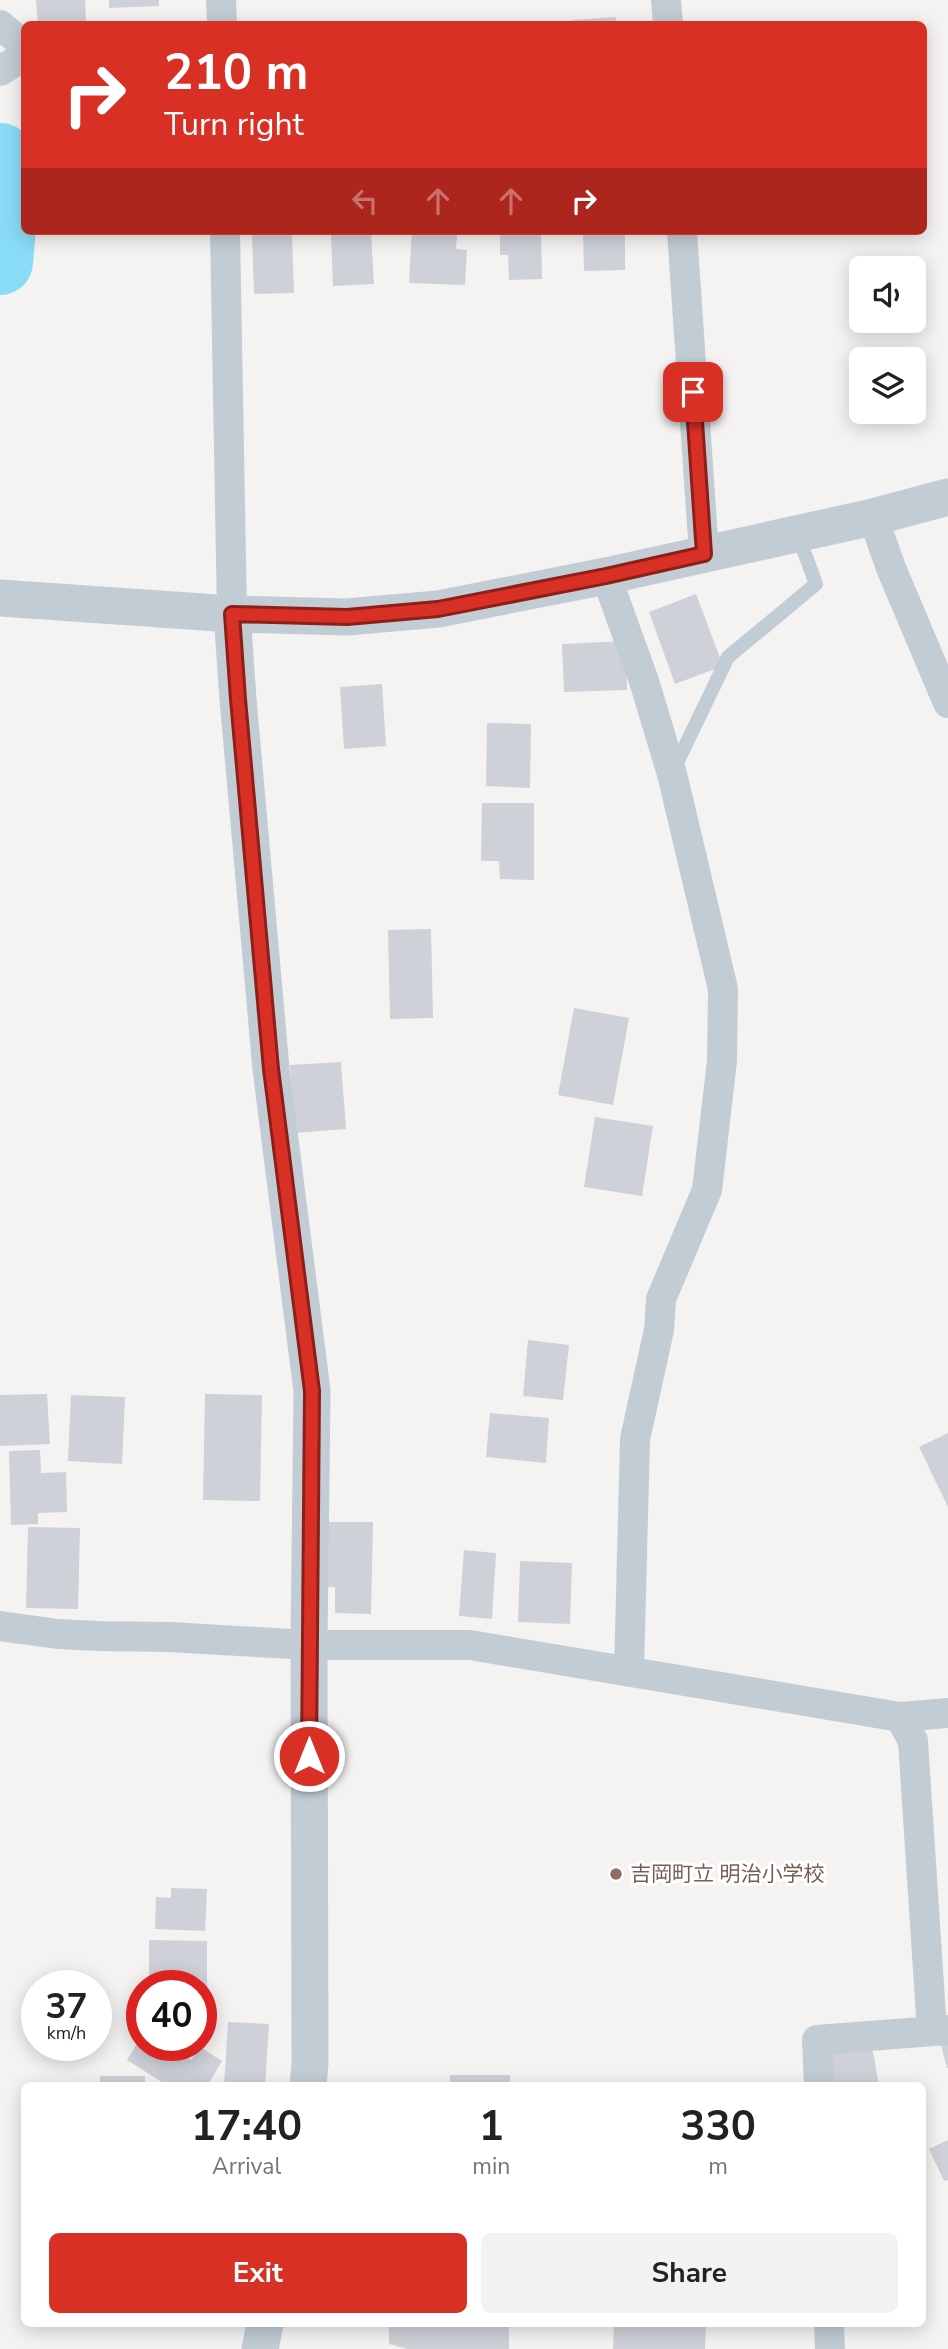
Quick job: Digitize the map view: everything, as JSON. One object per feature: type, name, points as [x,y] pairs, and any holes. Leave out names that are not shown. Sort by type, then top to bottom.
[{"type":"street","points":[[221,0],[222,21]]},
{"type":"street","points":[[666,0],[668,21]]},
{"type":"street","points":[[0,25],[21,42]]},
{"type":"street","points":[[0,71],[21,58]]},
{"type":"street","points":[[225,235],[232,614],[238,699],[271,1069],[312,1391],[308,2082]]},
{"type":"street","points":[[682,235],[704,554]]},
{"type":"street","points":[[0,598],[232,614],[347,617],[438,609],[606,576],[948,498]]},
{"type":"street","points":[[873,517],[891,568],[948,703]]},
{"type":"street","points":[[606,576],[644,681],[671,774],[723,989],[722,1061],[707,1190],[661,1299],[659,1330],[635,1438],[629,1672]]},
{"type":"street","points":[[0,1626],[58,1634],[309,1645],[470,1645],[900,1717],[948,1713]]},
{"type":"street","points":[[819,2082],[817,2040],[940,2030],[913,1741],[900,1717]]},
{"type":"street","points":[[260,2349],[264,2327]]},
{"type":"street","points":[[829,2327],[830,2349]]},
{"type":"lane","points":[[671,774],[728,657],[816,584],[797,533]]},
{"type":"building","points":[[36,0],[85,0],[86,21],[38,21]]},
{"type":"building","points":[[109,0],[159,0],[159,6],[109,8]]},
{"type":"building","points":[[616,17],[616,21],[572,20]]},
{"type":"building","points":[[252,235],[292,235],[294,293],[254,294]]},
{"type":"building","points":[[331,235],[371,235],[374,284],[333,286]]},
{"type":"building","points":[[412,235],[457,235],[456,249],[467,250],[465,285],[409,283]]},
{"type":"building","points":[[500,235],[541,235],[542,279],[509,280],[508,255],[500,255]]},
{"type":"building","points":[[583,235],[625,235],[625,270],[584,271]]},
{"type":"building","points":[[696,594],[723,666],[675,684],[649,612]]},
{"type":"building","points":[[626,641],[627,690],[564,692],[562,644]]},
{"type":"building","points":[[382,684],[386,746],[344,749],[340,687]]},
{"type":"building","points":[[487,723],[531,724],[530,788],[486,786]]},
{"type":"building","points":[[482,803],[534,803],[534,880],[500,879],[499,861],[481,861]]},
{"type":"building","points":[[431,929],[433,1018],[390,1019],[388,930]]},
{"type":"building","points":[[574,1008],[629,1018],[613,1105],[558,1095]]},
{"type":"building","points":[[341,1062],[346,1129],[295,1133],[290,1065]]},
{"type":"building","points":[[595,1117],[653,1126],[642,1196],[584,1187]]},
{"type":"building","points":[[528,1340],[569,1345],[563,1400],[523,1396]]},
{"type":"building","points":[[47,1394],[50,1444],[0,1446],[0,1395]]},
{"type":"building","points":[[205,1394],[262,1395],[260,1501],[203,1500]]},
{"type":"building","points":[[71,1395],[125,1397],[122,1464],[68,1461]]},
{"type":"building","points":[[490,1413],[549,1418],[546,1463],[486,1457]]},
{"type":"building","points":[[948,1433],[948,1507],[919,1447]]},
{"type":"building","points":[[40,1450],[41,1473],[66,1472],[67,1512],[38,1513],[38,1524],[11,1525],[9,1451]]},
{"type":"building","points":[[325,1522],[373,1522],[371,1614],[335,1613],[335,1587],[324,1587]]},
{"type":"building","points":[[28,1527],[80,1528],[78,1609],[26,1608]]},
{"type":"building","points":[[464,1550],[496,1553],[492,1619],[459,1616]]},
{"type":"building","points":[[520,1561],[572,1563],[570,1624],[518,1622]]},
{"type":"building","points":[[171,1888],[207,1889],[205,1931],[155,1929],[156,1897],[171,1898]]},
{"type":"building","points":[[149,1940],[207,1941],[207,1970],[149,1970]]},
{"type":"building","points":[[228,2022],[269,2024],[265,2082],[224,2082]]},
{"type":"building","points":[[948,2042],[948,2068],[947,2068],[941,2045]]},
{"type":"building","points":[[872,2046],[878,2082],[828,2082],[825,2055]]},
{"type":"building","points":[[217,2058],[222,2061],[209,2082],[162,2082],[129,2061],[217,2061]]},
{"type":"building","points":[[450,2075],[510,2075],[510,2082],[450,2082]]},
{"type":"building","points":[[100,2076],[145,2076],[145,2082],[100,2082]]},
{"type":"building","points":[[948,2140],[948,2180],[944,2181],[929,2149]]},
{"type":"building","points":[[389,2327],[509,2327],[509,2349],[407,2349],[389,2344]]},
{"type":"building","points":[[614,2327],[706,2327],[705,2349],[613,2349]]},
{"type":"waterway","points":[[0,156],[5,204],[0,262]]},
{"type":"place","name":"吉岡町立 明治小学校","points":[[616,1874]]},
{"type":"route","points":[[309,1756],[312,1391],[271,1069],[232,614],[347,617],[438,609],[704,554],[693,392]]}]
